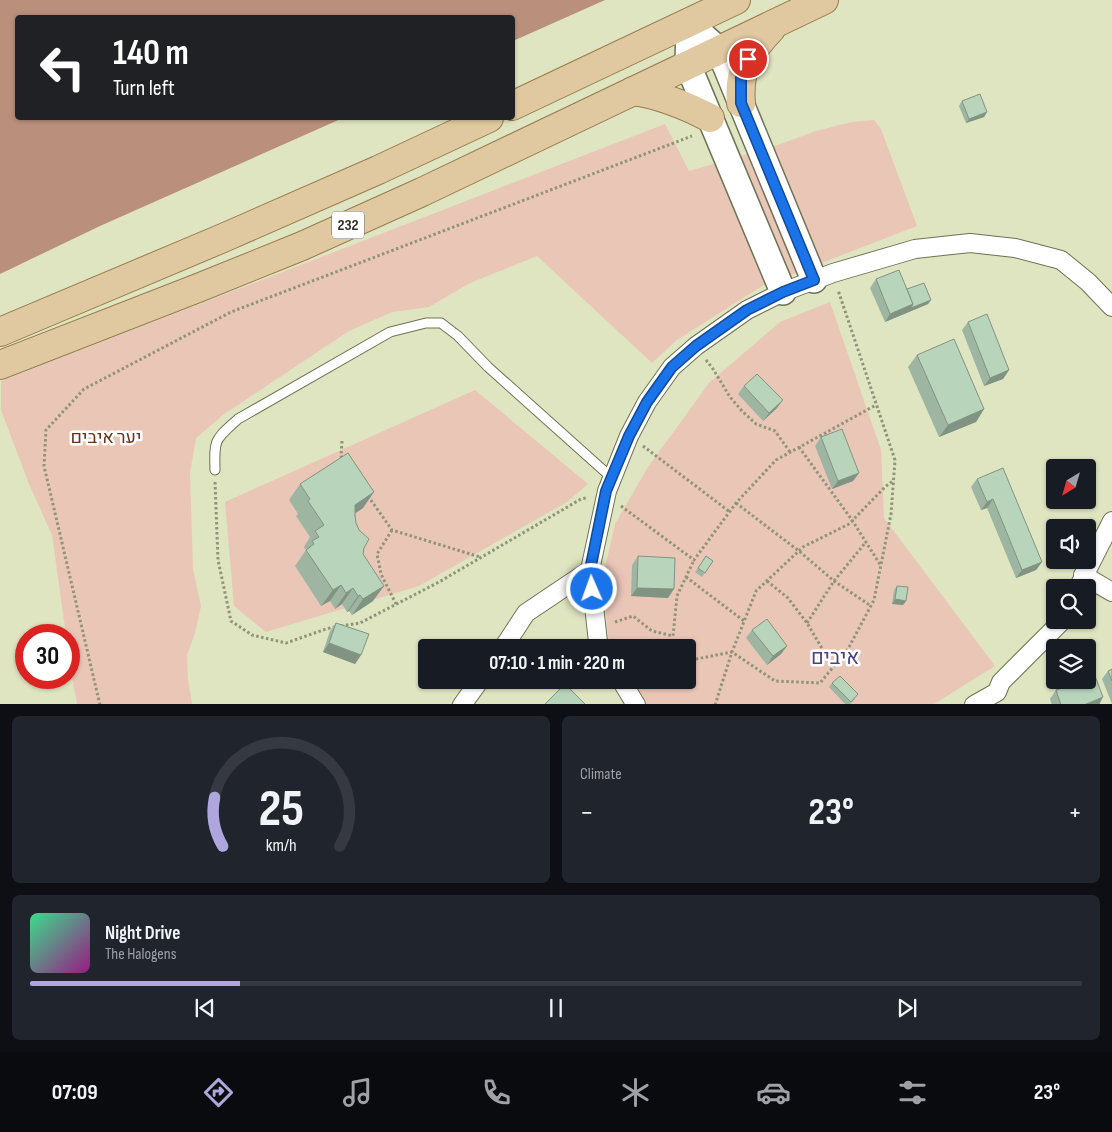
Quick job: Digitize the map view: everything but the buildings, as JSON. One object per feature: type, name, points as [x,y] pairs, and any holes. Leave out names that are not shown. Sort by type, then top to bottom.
[{"type":"main road","points":[[515,105],[736,0]]},
{"type":"main road","name":"232","points":[[0,365],[302,246],[422,192],[824,0]]},
{"type":"main road","points":[[689,23],[719,50],[741,103],[823,277]]},
{"type":"main road","points":[[689,23],[688,65],[783,292]]},
{"type":"main road","points":[[741,103],[741,78],[745,64],[759,42],[775,24]]},
{"type":"main road","points":[[633,91],[656,95],[686,106],[712,123]]},
{"type":"main road","name":"232","points":[[0,332],[223,238],[369,174],[485,120]]},
{"type":"street","points":[[598,639],[590,570],[606,495],[629,436],[647,402],[672,367],[696,346],[747,310],[783,292],[823,277],[915,248],[970,243],[1015,248],[1061,260],[1088,282],[1112,307]]},
{"type":"street","points":[[1083,579],[1112,521]]},
{"type":"street","points":[[509,639],[526,613],[590,570]]},
{"type":"street","points":[[1096,587],[1112,592]]},
{"type":"street","points":[[974,704],[1002,698],[1001,682],[1054,629]]},
{"type":"street","points":[[462,704],[473,689]]},
{"type":"street","points":[[627,689],[636,704]]},
{"type":"lane","points":[[215,470],[214,449],[218,438],[238,419],[390,332],[426,323],[442,324],[458,336],[488,367],[612,478]]},
{"type":"path","points":[[100,704],[44,466],[46,430],[84,389],[231,312],[712,123]]},
{"type":"path","points":[[696,659],[732,652],[774,681],[820,683],[848,649],[874,600],[891,514],[895,460],[876,404],[823,277]]},
{"type":"path","points":[[696,346],[730,397],[742,411],[756,424],[775,431],[790,452]]},
{"type":"path","points":[[596,628],[633,616],[652,631],[673,636],[677,596],[694,560],[736,504],[776,460],[876,404]]},
{"type":"path","points":[[629,436],[730,512]]},
{"type":"path","points":[[342,442],[341,456],[347,464]]},
{"type":"path","points":[[799,447],[852,520],[881,566]]},
{"type":"path","points":[[215,470],[218,560],[231,621],[252,635],[286,643],[326,629],[360,624],[581,499],[606,495],[694,560]]},
{"type":"path","points":[[715,704],[732,652],[756,591],[803,547],[849,524],[894,480]]},
{"type":"path","points":[[364,489],[392,530],[480,557]]},
{"type":"path","points":[[736,504],[799,551],[834,581],[870,606]]},
{"type":"path","points":[[392,530],[377,554],[380,574],[396,604]]},
{"type":"path","points":[[807,623],[834,581],[866,542]]},
{"type":"path","points":[[686,577],[744,621]]},
{"type":"path","points":[[767,581],[788,598],[807,623],[833,667]]},
{"type":"green space","name":"יער איבים","points":[[874,120],[881,129],[917,226],[762,286],[677,340],[652,363],[537,256],[470,283],[429,307],[392,312],[349,331],[223,415],[196,438],[190,473],[193,569],[201,606],[195,633],[187,655],[192,704],[77,704],[74,689],[80,689],[80,624],[64,624],[52,535],[29,484],[1,410],[1,381],[665,124],[689,171],[775,146],[816,131],[852,122]]},
{"type":"green space","points":[[830,302],[881,450],[884,518],[995,666],[934,704],[646,704],[642,702],[634,689],[696,689],[696,639],[609,639],[608,637],[603,577],[615,524],[648,467],[709,383],[780,322]]},
{"type":"green space","points":[[475,390],[588,484],[567,502],[419,586],[266,632],[234,606],[225,502]]},
{"type":"shaded area","points":[[0,0],[605,0],[515,40],[515,15],[15,15],[15,120],[338,120],[100,226],[0,274]]},
{"type":"district","name":"איבים","points":[[835,658]]},
{"type":"route","points":[[592,589],[590,570],[606,491],[629,436],[647,402],[672,367],[696,346],[747,310],[783,292],[814,280],[741,103],[741,78],[748,59]]}]
